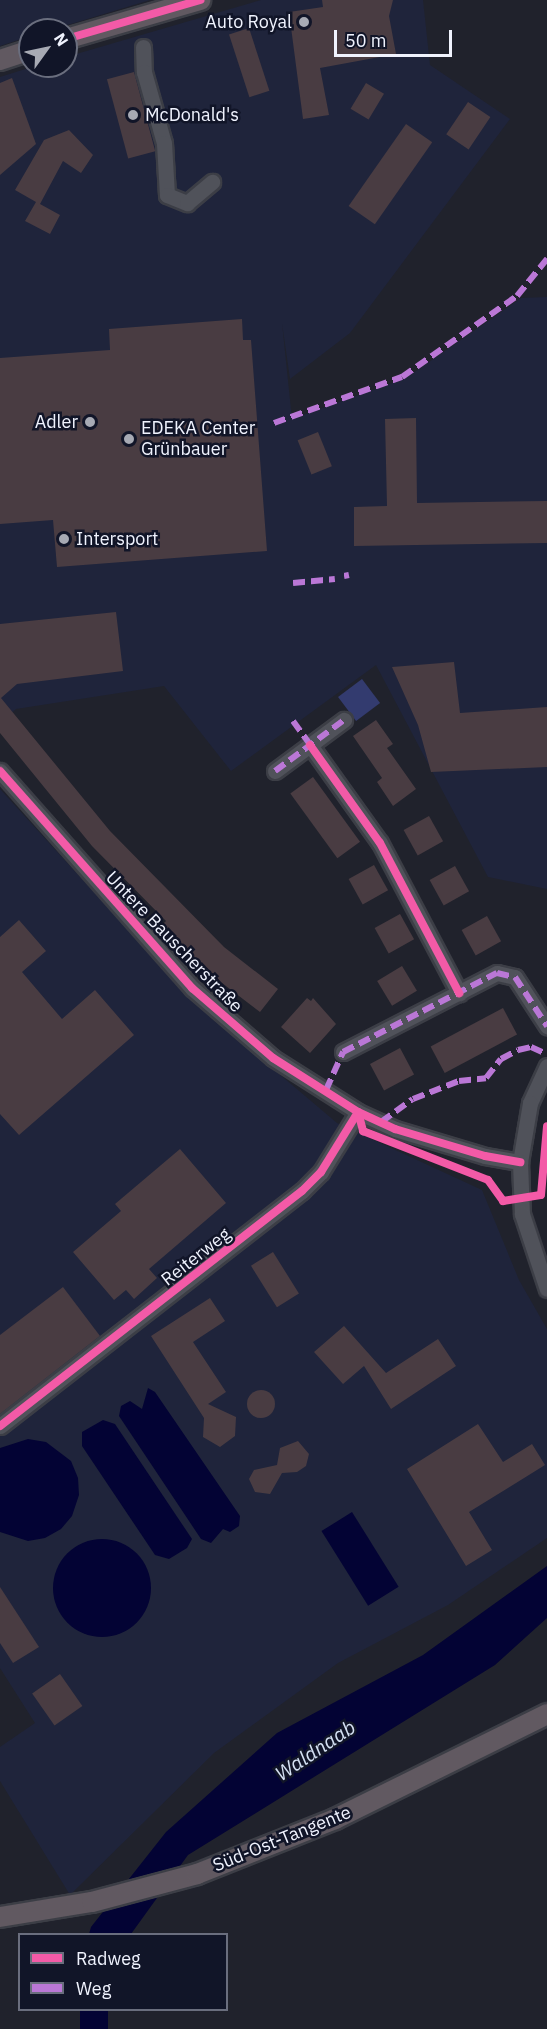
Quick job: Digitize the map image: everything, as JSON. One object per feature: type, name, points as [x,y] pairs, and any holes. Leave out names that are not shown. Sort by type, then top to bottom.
[{"type":"main road","points":[[78,36],[200,0]]},
{"type":"main road","points":[[0,60],[18,54]]},
{"type":"main road","name":"Süd-Ost-Tangente","points":[[0,1917],[92,1902],[197,1874],[335,1819],[547,1714]]},
{"type":"street","points":[[143,48],[144,72],[164,143],[167,195],[187,203],[212,182]]},
{"type":"street","points":[[275,771],[344,720]]},
{"type":"street","points":[[310,745],[380,843],[459,993]]},
{"type":"street","name":"Untere Bauscherstraße","points":[[0,771],[192,988],[273,1058],[358,1112],[395,1129],[484,1156],[520,1162]]},
{"type":"street","points":[[343,1052],[497,973],[508,973],[515,977],[547,1026]]},
{"type":"street","points":[[547,1066],[530,1104],[520,1162],[522,1214],[547,1289]]},
{"type":"street","name":"Reiterweg","points":[[0,1426],[210,1267],[302,1191],[321,1172],[358,1112]]},
{"type":"shaded area","points":[[0,0],[150,0],[78,22],[78,18],[18,18],[18,40],[0,46]]},
{"type":"shaded area","points":[[261,0],[423,0],[430,65],[510,119],[350,333],[290,379],[282,323],[292,419],[406,378],[521,298],[547,297],[547,889],[488,877],[376,665],[231,771],[164,686],[16,709],[0,723],[0,77],[18,71],[18,78],[78,78],[78,53]]},
{"type":"shaded area","points":[[362,679],[380,703],[356,721],[338,697]]},
{"type":"shaded area","points":[[0,789],[193,1001],[337,1123],[482,1190],[519,1280],[547,1329],[547,1538],[448,1605],[338,1663],[214,1753],[70,1895],[0,1781],[0,1747],[35,1723],[0,1668]]},
{"type":"water","points":[[148,1388],[155,1392],[240,1516],[239,1526],[230,1532],[223,1529],[211,1543],[201,1539],[119,1416],[121,1406],[130,1401],[142,1409]]},
{"type":"water","points":[[103,1420],[115,1424],[192,1539],[187,1548],[169,1559],[155,1555],[82,1446],[82,1432]]},
{"type":"water","points":[[28,1439],[46,1442],[71,1461],[78,1478],[79,1495],[72,1516],[61,1529],[45,1538],[28,1541],[0,1532],[0,1448]]},
{"type":"water","points":[[352,1512],[399,1587],[368,1606],[321,1531]]},
{"type":"water","points":[[102,1539],[121,1543],[137,1553],[147,1569],[151,1588],[147,1607],[137,1623],[121,1633],[102,1637],[83,1633],[67,1623],[57,1607],[53,1588],[57,1569],[67,1553],[83,1543]]},
{"type":"water","points":[[547,1566],[547,1618],[495,1665],[188,1855],[132,1933],[89,1933],[91,1927],[166,1832],[277,1733],[423,1655]]},
{"type":"building","points":[[322,0],[393,0],[389,16],[396,54],[320,68],[329,115],[303,119],[289,12],[323,7]]},
{"type":"building","points":[[249,28],[269,91],[249,97],[229,34]]},
{"type":"building","name":"McDonald's","points":[[134,72],[155,151],[128,158],[107,79]]},
{"type":"building","points":[[12,78],[36,144],[0,175],[0,83]]},
{"type":"building","points":[[366,83],[384,94],[369,120],[351,109]]},
{"type":"building","points":[[468,102],[490,117],[469,149],[446,134]]},
{"type":"building","points":[[406,124],[432,142],[375,224],[349,206]]},
{"type":"building","points":[[69,130],[93,155],[81,173],[63,161],[40,204],[60,215],[50,234],[25,221],[36,202],[15,190],[44,140]]},
{"type":"building","name":"EDEKA Center Grünbauer","points":[[242,319],[243,340],[251,340],[267,551],[57,567],[53,520],[0,524],[0,358],[110,350],[109,329]]},
{"type":"building","points":[[416,418],[417,503],[547,501],[547,543],[354,546],[354,507],[387,506],[385,419]]},
{"type":"building","points":[[318,432],[332,466],[311,475],[298,440]]},
{"type":"building","points":[[116,612],[123,671],[17,684],[1,698],[110,831],[224,947],[278,989],[260,1012],[209,973],[162,925],[166,921],[92,846],[0,733],[0,624]]},
{"type":"building","points":[[454,662],[460,713],[547,707],[547,767],[431,772],[418,725],[392,667]]},
{"type":"building","points":[[376,720],[393,744],[387,748],[416,789],[393,806],[377,782],[382,778],[353,736]]},
{"type":"building","points":[[313,777],[360,842],[337,858],[290,793]]},
{"type":"building","points":[[429,816],[443,841],[418,855],[404,830]]},
{"type":"building","points":[[374,865],[388,890],[363,904],[349,879]]},
{"type":"building","points":[[455,866],[469,891],[444,905],[430,880]]},
{"type":"building","points":[[400,914],[414,939],[389,953],[375,928]]},
{"type":"building","points":[[487,916],[501,941],[476,955],[462,930]]},
{"type":"building","points":[[19,920],[46,951],[22,972],[62,1019],[95,990],[134,1035],[19,1135],[0,1114],[0,937]]},
{"type":"building","points":[[402,966],[417,991],[392,1006],[377,981]]},
{"type":"building","points":[[307,998],[311,1001],[313,998],[336,1024],[310,1053],[281,1027]]},
{"type":"building","points":[[503,1008],[517,1034],[445,1073],[431,1046]]},
{"type":"building","points":[[400,1048],[414,1074],[384,1090],[370,1064]]},
{"type":"building","points":[[180,1149],[226,1203],[149,1269],[157,1278],[134,1299],[126,1290],[114,1300],[73,1252],[121,1211],[115,1204]]},
{"type":"building","points":[[273,1252],[299,1294],[277,1307],[251,1266]]},
{"type":"building","points":[[63,1287],[100,1336],[0,1414],[0,1335]]},
{"type":"building","points":[[210,1298],[225,1321],[193,1342],[226,1392],[208,1404],[236,1417],[235,1436],[220,1447],[203,1437],[204,1418],[151,1336]]},
{"type":"building","points":[[344,1326],[386,1373],[438,1339],[456,1366],[391,1409],[364,1366],[343,1384],[314,1352]]},
{"type":"building","points":[[261,1390],[271,1394],[275,1404],[271,1414],[261,1418],[251,1414],[247,1404],[251,1394]]},
{"type":"building","points":[[478,1424],[503,1462],[532,1444],[545,1465],[469,1512],[492,1550],[466,1566],[407,1469]]},
{"type":"building","points":[[298,1441],[309,1454],[306,1466],[297,1472],[282,1473],[270,1494],[255,1492],[249,1479],[254,1470],[277,1465],[280,1448]]},
{"type":"building","points":[[0,1587],[39,1647],[13,1663],[0,1643]]},
{"type":"building","points":[[60,1674],[82,1706],[55,1725],[32,1694]]},
{"type":"waterway","name":"Waldnaab","points":[[94,2011],[94,2029]]},
{"type":"marked path","points":[[274,423],[402,377],[517,296],[547,259]]},
{"type":"marked path","points":[[344,576],[349,575]]},
{"type":"marked path","points":[[293,583],[335,579]]},
{"type":"marked path","points":[[275,771],[344,720]]},
{"type":"marked path","points":[[293,721],[313,749]]},
{"type":"marked path","points":[[326,1090],[343,1052],[497,973],[515,977],[547,1026]]},
{"type":"marked path","points":[[381,1122],[413,1099],[459,1081],[486,1078],[501,1059],[518,1050],[531,1047],[547,1054]]},
{"type":"cycle path","points":[[78,36],[200,0]]},
{"type":"cycle path","points":[[310,745],[380,843],[459,993]]},
{"type":"cycle path","points":[[0,771],[192,988],[273,1058],[358,1112],[395,1129],[485,1156],[520,1162]]},
{"type":"cycle path","points":[[358,1112],[363,1131],[488,1180],[503,1201],[541,1195],[547,1126]]},
{"type":"cycle path","points":[[0,1426],[302,1191],[321,1172],[358,1112]]},
{"type":"place","name":"Auto Royal","points":[[304,22]]},
{"type":"place","name":"McDonald's","points":[[133,115]]},
{"type":"place","name":"Adler","points":[[90,422]]},
{"type":"place","name":"EDEKA Center Grünbauer","points":[[129,439]]},
{"type":"place","name":"Intersport","points":[[64,539]]}]
